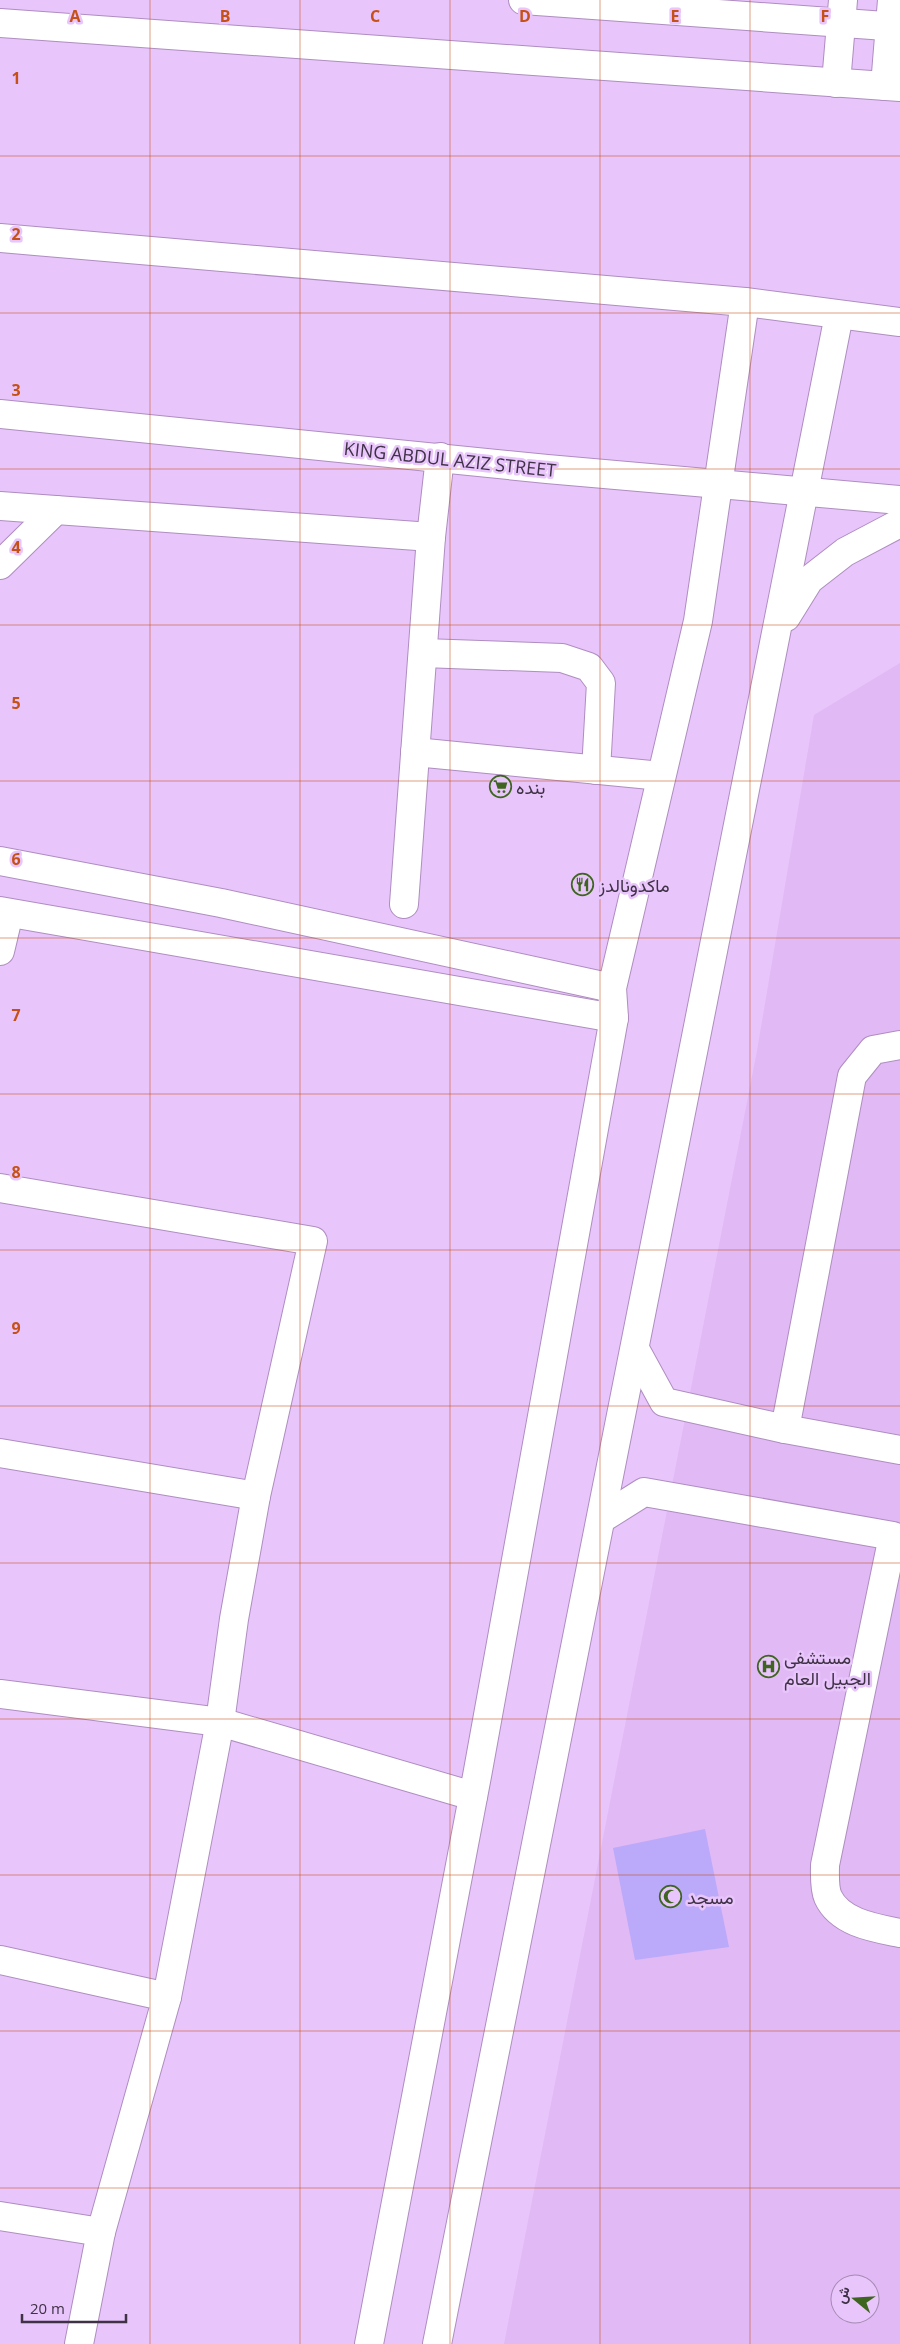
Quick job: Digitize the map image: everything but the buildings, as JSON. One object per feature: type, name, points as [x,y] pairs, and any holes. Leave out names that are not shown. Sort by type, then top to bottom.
[{"type":"street","points":[[523,0],[842,11],[895,27]]},
{"type":"street","points":[[0,23],[892,87],[895,27],[892,0]]},
{"type":"street","points":[[836,82],[842,11]]},
{"type":"street","points":[[0,238],[745,302],[900,322]]},
{"type":"street","points":[[369,2344],[473,1796],[614,1018],[612,988],[698,621],[745,302]]},
{"type":"street","points":[[440,2341],[840,315]]},
{"type":"street","name":"KING ABDUL AZIZ STREET","points":[[0,414],[440,457],[547,470],[900,500]]},
{"type":"street","points":[[404,904],[431,536],[440,457]]},
{"type":"street","points":[[0,506],[431,536]]},
{"type":"street","points":[[0,565],[56,510]]},
{"type":"street","points":[[777,631],[809,580],[845,552],[900,523]]},
{"type":"street","points":[[423,653],[562,658],[589,667],[601,683],[596,770]]},
{"type":"street","points":[[415,752],[661,776]]},
{"type":"street","points":[[0,861],[221,903],[612,988]]},
{"type":"street","points":[[0,951],[4,912],[614,1018]]},
{"type":"street","points":[[785,1429],[852,1076],[873,1050],[900,1045]]},
{"type":"street","points":[[0,1188],[313,1241],[256,1496],[234,1619],[220,1722],[168,1997],[101,2232],[79,2344]]},
{"type":"street","points":[[635,1349],[664,1402],[785,1429],[900,1450]]},
{"type":"street","points":[[0,1453],[256,1496]]},
{"type":"street","points":[[601,1519],[644,1492],[896,1536],[825,1865],[828,1896],[845,1917],[875,1928],[900,1933]]},
{"type":"street","points":[[0,1694],[220,1722],[473,1796]]},
{"type":"street","points":[[0,1960],[168,1997]]},
{"type":"street","points":[[0,2216],[101,2232]]},
{"type":"shaded area","name":"مستشفى الجبيل العام","points":[[900,663],[900,2344],[504,2344],[757,1051],[814,715]]},
{"type":"place","name":"بنده","points":[[500,787]]},
{"type":"place","name":"ماكدونالدز","points":[[583,885]]},
{"type":"place","name":"مستشفى الجبيل العام","points":[[768,1667]]},
{"type":"place","name":"مسجد","points":[[671,1897]]}]
